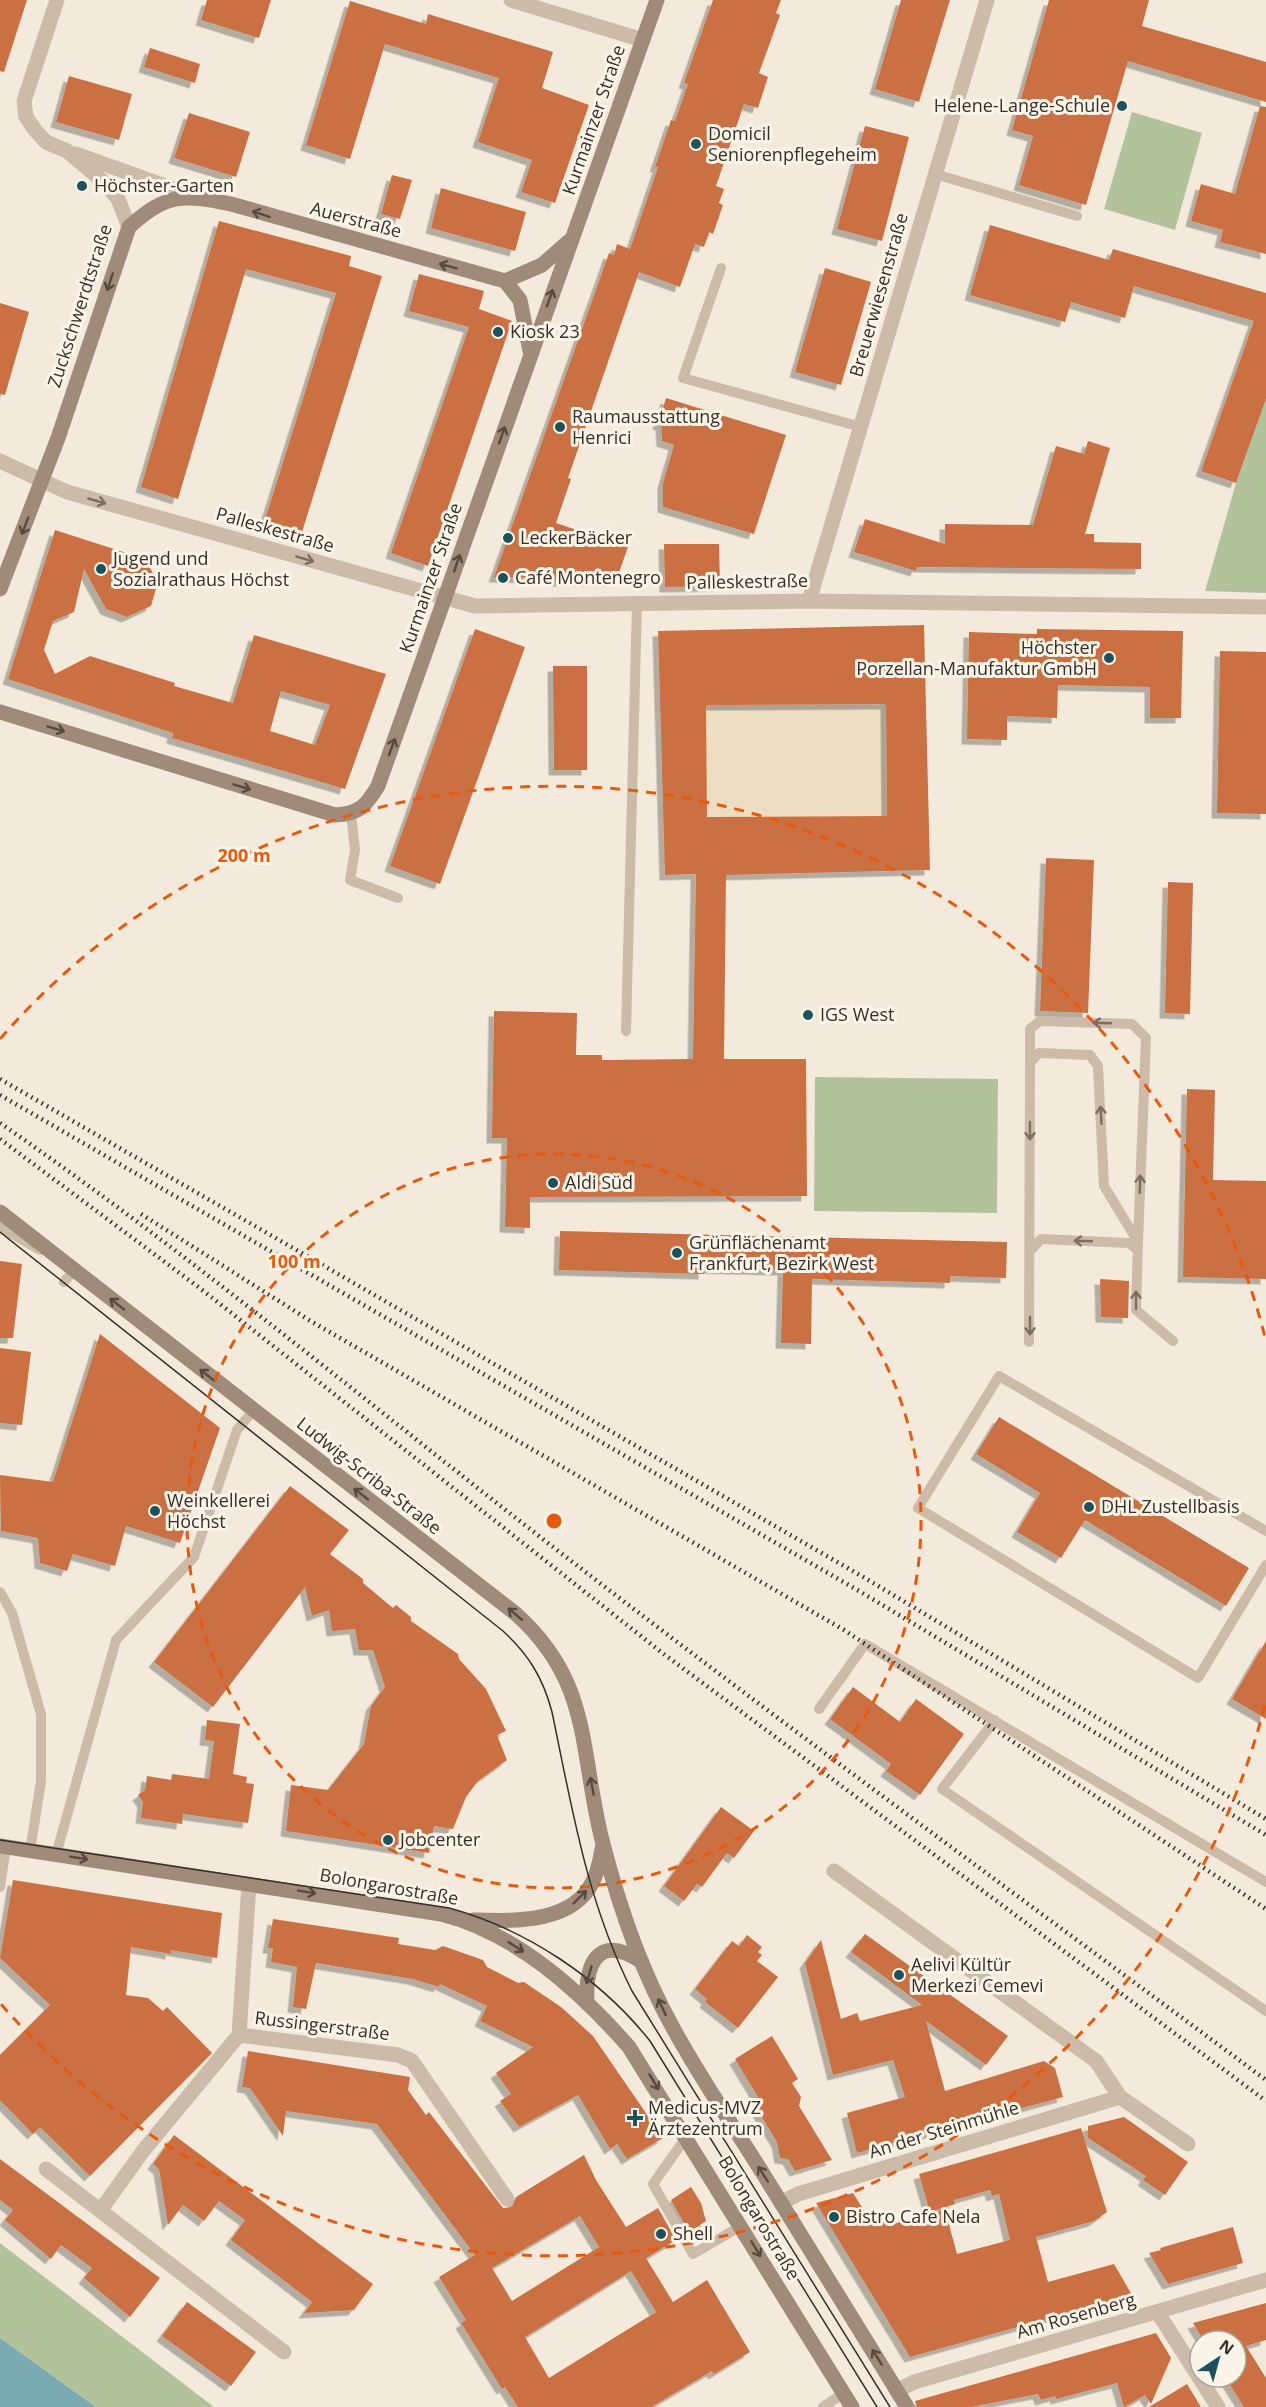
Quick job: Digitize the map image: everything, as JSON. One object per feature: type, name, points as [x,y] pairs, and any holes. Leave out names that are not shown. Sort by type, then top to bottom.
[{"type":"main road","name":"Kurmainzer Straße","points":[[351,814],[368,803],[378,786],[657,0]]},
{"type":"main road","name":"Auerstraße","points":[[129,227],[151,207],[171,200],[196,197],[231,204],[505,281]]},
{"type":"main road","name":"Zuckschwerdtstraße","points":[[0,589],[42,482],[129,227]]},
{"type":"main road","points":[[530,353],[520,300],[505,281],[542,265],[573,237]]},
{"type":"main road","points":[[0,712],[335,815],[351,814]]},
{"type":"main road","name":"Ludwig-Scriba-Straße","points":[[0,1212],[69,1276],[253,1411],[539,1634],[566,1676],[576,1704],[603,1844]]},
{"type":"main road","points":[[464,1920],[530,1918],[567,1909],[590,1887],[603,1844]]},
{"type":"main road","name":"Bolongarostraße","points":[[603,1844],[632,1938],[671,2026],[907,2407]]},
{"type":"main road","name":"Bolongarostraße","points":[[3,1846],[419,1909],[464,1920],[495,1934],[523,1951],[586,2002],[629,2047],[687,2136],[852,2407]]},
{"type":"main road","points":[[586,2002],[586,1978],[590,1968],[603,1953],[611,1950],[624,1950],[642,1962]]},
{"type":"street","name":"Zuckschwerdtstraße","points":[[57,0],[24,101],[26,117],[46,142],[68,151],[105,183],[118,199],[129,227]]},
{"type":"street","points":[[511,0],[643,40]]},
{"type":"street","name":"Breuerwiesenstraße","points":[[809,601],[987,0]]},
{"type":"street","name":"Auerstraße","points":[[68,151],[196,197]]},
{"type":"street","name":"Palleskestraße","points":[[0,460],[67,492],[475,606],[809,601],[1266,607]]},
{"type":"street","points":[[834,1871],[1096,2061],[1120,2097],[1188,2144]]},
{"type":"street","name":"Russingerstraße","points":[[100,2211],[143,2151],[239,2035],[249,1884]]},
{"type":"street","name":"Russingerstraße","points":[[239,2035],[398,2055],[412,2061],[507,2199]]},
{"type":"street","name":"An der Steinmühle","points":[[781,2203],[798,2194],[1120,2097]]},
{"type":"street","points":[[46,2169],[284,2352]]},
{"type":"street","name":"Am Rosenberg","points":[[897,2391],[914,2382],[1266,2280]]},
{"type":"street","points":[[1158,2313],[1218,2407]]},
{"type":"lane","points":[[935,174],[1077,216]]},
{"type":"lane","points":[[721,268],[683,378],[861,427]]},
{"type":"lane","points":[[626,1031],[637,603]]},
{"type":"lane","points":[[351,814],[356,850],[350,880],[398,898]]},
{"type":"lane","points":[[1029,1342],[1030,1029],[1040,1021],[1132,1024],[1146,1038],[1136,1310],[1173,1341]]},
{"type":"lane","points":[[1030,1064],[1040,1053],[1090,1055],[1098,1066],[1104,1186],[1138,1246]]},
{"type":"lane","points":[[0,1227],[69,1276]]},
{"type":"lane","points":[[1030,1251],[1041,1239],[1130,1243],[1138,1246]]},
{"type":"lane","points":[[1266,1531],[999,1376],[918,1508],[1198,1678],[1266,1565]]},
{"type":"lane","points":[[56,1855],[116,1640],[194,1557],[237,1430],[253,1411]]},
{"type":"lane","points":[[0,1592],[12,1613],[40,1714],[40,1781],[30,1851]]},
{"type":"lane","points":[[819,1708],[865,1644],[1266,1882]]},
{"type":"lane","points":[[995,1720],[942,1789],[1266,2011]]},
{"type":"lane","points":[[0,1887],[3,1846]]},
{"type":"lane","points":[[687,2136],[653,2184],[693,2254],[741,2226]]},
{"type":"lane","points":[[823,2407],[844,2393]]},
{"type":"green space","points":[[1132,112],[1202,133],[1175,230],[1104,209]]},
{"type":"green space","points":[[1266,399],[1266,593],[1205,591],[1236,483]]},
{"type":"green space","points":[[815,1077],[998,1079],[997,1213],[814,1211]]},
{"type":"green space","points":[[0,2243],[214,2407],[96,2407],[0,2338]]},
{"type":"shaded area","points":[[886,704],[887,816],[707,817],[706,705]]},
{"type":"water","points":[[0,2338],[96,2407],[0,2407]]},
{"type":"building","points":[[0,0],[27,0],[4,72],[0,71]]},
{"type":"building","points":[[207,0],[271,0],[259,38],[201,20]]},
{"type":"building","points":[[713,0],[781,0],[776,13],[780,15],[759,73],[768,77],[758,108],[744,104],[716,186],[724,189],[719,203],[723,205],[713,234],[709,232],[704,247],[695,244],[680,287],[639,272],[568,478],[571,479],[556,523],[628,547],[616,581],[553,581],[553,568],[549,578],[494,577],[609,253],[614,255],[617,244],[630,249],[658,167],[655,167],[671,120],[675,121],[688,84],[684,83]]},
{"type":"building","points":[[901,0],[950,0],[919,102],[875,89]]},
{"type":"building","points":[[1049,0],[1149,0],[1142,26],[1266,62],[1266,102],[1128,61],[1086,205],[1019,185],[1033,136],[1012,130]]},
{"type":"building","points":[[350,1],[426,24],[428,14],[553,52],[542,88],[589,105],[555,203],[521,192],[532,160],[478,142],[499,78],[385,44],[350,159],[306,145]]},
{"type":"building","points":[[150,48],[200,64],[195,83],[144,67]]},
{"type":"building","points":[[69,76],[132,94],[119,140],[56,122]]},
{"type":"building","points":[[1260,106],[1266,107],[1266,254],[1220,242],[1223,230],[1191,221],[1201,184],[1235,194]]},
{"type":"building","points":[[189,113],[250,132],[236,177],[174,158]]},
{"type":"building","points":[[865,126],[909,137],[882,241],[837,229]]},
{"type":"building","points":[[392,175],[412,180],[400,219],[381,214]]},
{"type":"building","points":[[441,188],[526,212],[515,251],[431,228]]},
{"type":"building","points":[[219,221],[351,256],[349,266],[382,276],[302,532],[265,520],[336,293],[246,269],[178,499],[141,487]]},
{"type":"building","points":[[990,225],[1109,260],[1113,249],[1266,293],[1266,399],[1236,483],[1201,471],[1254,321],[1134,286],[1125,318],[1071,302],[1065,322],[970,295]]},
{"type":"building","points":[[825,268],[871,282],[841,385],[795,372]]},
{"type":"building","points":[[419,274],[484,291],[479,309],[512,321],[428,566],[391,553],[469,327],[409,311]]},
{"type":"building","points":[[0,303],[29,312],[5,395],[0,394]]},
{"type":"building","points":[[666,398],[786,435],[754,534],[663,507],[663,483],[674,445],[662,441],[661,425],[658,424]]},
{"type":"building","points":[[1088,441],[1110,448],[1085,534],[1094,534],[1094,542],[1141,543],[1141,569],[917,567],[916,571],[854,552],[865,519],[945,544],[945,524],[1033,525],[1056,446],[1084,454]]},
{"type":"building","points":[[55,530],[145,559],[158,582],[151,606],[127,617],[106,609],[84,569],[74,612],[53,621],[44,650],[55,674],[90,656],[175,683],[174,686],[233,703],[254,635],[386,674],[345,789],[172,738],[173,733],[8,679]],"holes":[[[281,691],[330,705],[315,745],[270,731]]]},
{"type":"building","points":[[664,544],[719,544],[720,586],[665,587]]},
{"type":"building","points":[[924,625],[930,870],[726,875],[724,1059],[806,1059],[807,1196],[530,1197],[530,1228],[505,1227],[507,1138],[492,1138],[494,1011],[577,1013],[576,1055],[602,1055],[602,1060],[693,1059],[696,874],[665,875],[658,631]],"holes":[[[886,704],[887,816],[707,817],[706,705]]]},
{"type":"building","points":[[475,629],[525,647],[440,884],[390,866]]},
{"type":"building","points":[[1037,629],[1183,631],[1181,718],[1150,718],[1150,687],[1058,685],[1057,718],[1007,716],[1007,740],[967,739],[969,632],[1037,634]]},
{"type":"building","points":[[1220,651],[1266,652],[1266,814],[1217,813]]},
{"type":"building","points":[[553,666],[587,666],[587,770],[554,770]]},
{"type":"building","points":[[1046,858],[1094,860],[1088,1013],[1040,1011]]},
{"type":"building","points":[[1168,882],[1193,883],[1190,1014],[1165,1013]]},
{"type":"building","points":[[1187,1089],[1215,1090],[1213,1180],[1266,1181],[1266,1279],[1183,1277]]},
{"type":"building","points":[[560,1231],[1007,1242],[1006,1278],[950,1276],[950,1283],[812,1279],[811,1344],[781,1343],[783,1270],[704,1268],[704,1274],[559,1270]]},
{"type":"building","points":[[0,1261],[22,1264],[13,1338],[0,1338]]},
{"type":"building","points":[[1100,1279],[1129,1281],[1128,1318],[1101,1317]]},
{"type":"building","points":[[100,1334],[220,1428],[180,1543],[126,1526],[115,1566],[73,1554],[67,1571],[40,1563],[38,1538],[1,1531],[0,1475],[53,1482]]},
{"type":"building","points":[[0,1348],[31,1352],[22,1425],[0,1423]]},
{"type":"building","name":"DHL Zustellbasis","points":[[999,1417],[1249,1568],[1226,1606],[1085,1520],[1061,1558],[1017,1532],[1040,1493],[976,1454]]},
{"type":"building","points":[[290,1486],[349,1530],[330,1554],[363,1579],[363,1583],[393,1608],[396,1605],[411,1617],[411,1621],[458,1654],[459,1659],[486,1689],[506,1731],[497,1735],[507,1760],[478,1781],[466,1797],[453,1829],[434,1826],[429,1853],[286,1831],[291,1785],[328,1790],[364,1744],[371,1706],[385,1687],[373,1650],[359,1650],[355,1629],[332,1631],[329,1610],[312,1616],[305,1587],[213,1707],[154,1662]]},
{"type":"building","points":[[1266,1641],[1266,1719],[1232,1699]]},
{"type":"building","points":[[853,1687],[900,1722],[916,1699],[964,1734],[920,1795],[886,1771],[891,1764],[830,1719]]},
{"type":"building","points":[[207,1720],[240,1724],[233,1774],[247,1777],[246,1783],[254,1784],[248,1823],[183,1814],[182,1824],[141,1818],[143,1802],[138,1795],[145,1790],[147,1776],[171,1780],[172,1774],[209,1779],[214,1741],[205,1740]]},
{"type":"building","points":[[721,1807],[754,1831],[734,1858],[727,1853],[702,1887],[697,1884],[684,1901],[664,1886]]},
{"type":"building","points":[[13,1880],[222,1913],[217,1958],[171,1950],[171,1954],[131,1947],[126,1995],[148,1998],[163,2011],[167,2007],[212,2053],[90,2176],[40,2127],[33,2134],[0,2100],[0,2055],[50,2005],[0,1958]]},
{"type":"building","points":[[273,1919],[399,1938],[398,1944],[435,1950],[443,1946],[483,1960],[487,1967],[518,1983],[524,1982],[561,2007],[593,2036],[663,2138],[627,2159],[617,2144],[610,2149],[578,2095],[519,2127],[500,2101],[511,2094],[496,2073],[533,2047],[480,2021],[487,2006],[440,1984],[439,1987],[413,1979],[316,1963],[306,2009],[293,2007],[297,1967],[271,1962],[273,1948],[268,1948]]},
{"type":"building","points":[[865,1934],[1008,2036],[986,2065],[926,2021],[945,2091],[1044,2061],[1055,2068],[1063,2097],[857,2153],[847,2113],[905,2097],[893,2060],[833,2075],[805,1963],[821,1940],[841,2019],[857,2013],[860,2021],[922,2005],[851,1952]]},
{"type":"building","points":[[747,1935],[762,1947],[758,1952],[762,1955],[757,1961],[778,1977],[738,2028],[705,2002],[707,1999],[695,1989],[732,1941],[739,1946]]},
{"type":"building","points":[[772,2036],[798,2079],[792,2083],[801,2097],[799,2106],[832,2160],[795,2171],[788,2159],[780,2158],[777,2142],[755,2106],[761,2102],[735,2059]]},
{"type":"building","points":[[248,2051],[410,2077],[408,2090],[426,2115],[429,2112],[503,2208],[512,2207],[516,2197],[584,2155],[596,2180],[626,2227],[658,2208],[676,2240],[646,2258],[673,2302],[707,2280],[750,2352],[714,2374],[712,2371],[651,2407],[518,2407],[505,2387],[502,2389],[461,2323],[466,2320],[439,2277],[475,2255],[377,2124],[286,2111],[283,2136],[250,2088],[242,2087]],"holes":[[[580,2216],[599,2247],[512,2301],[492,2268]],[[631,2271],[656,2312],[549,2378],[525,2337]]]},
{"type":"building","points":[[1124,2117],[1188,2162],[1165,2195],[1143,2180],[1146,2176],[1088,2138],[1088,2126]]},
{"type":"building","points":[[1081,2128],[1107,2212],[1094,2221],[1036,2237],[1048,2282],[1114,2264],[1132,2295],[910,2357],[816,2203],[853,2193],[875,2228],[873,2220],[891,2215],[893,2224],[945,2210],[957,2254],[1010,2240],[999,2194],[992,2196],[990,2190],[954,2200],[955,2204],[930,2212],[919,2174]]},
{"type":"building","points":[[174,2135],[373,2284],[354,2310],[304,2313],[312,2302],[231,2240],[245,2220],[219,2201],[204,2221],[183,2205],[168,2225],[159,2169],[153,2164]]},
{"type":"building","points":[[0,2159],[160,2278],[130,2317],[84,2278],[92,2268],[61,2245],[51,2259],[5,2220],[13,2210],[0,2200]]},
{"type":"building","points":[[691,2187],[701,2203],[706,2221],[689,2232],[671,2200]]},
{"type":"building","points":[[1233,2227],[1243,2263],[1168,2284],[1149,2253],[1161,2250],[1160,2248]]},
{"type":"building","points":[[187,2302],[256,2352],[231,2386],[162,2336]]},
{"type":"building","points":[[1266,2303],[1266,2340],[1248,2345],[1248,2329],[1197,2329],[1193,2323]]},
{"type":"building","points":[[1156,2333],[1171,2358],[1151,2404],[1145,2395],[1124,2407],[1117,2383],[1056,2399],[1055,2396],[1041,2400],[1038,2394],[971,2407],[917,2407],[915,2401]]},
{"type":"building","points":[[1248,2349],[1266,2378],[1266,2407],[1244,2407],[1233,2389],[1248,2389]]},
{"type":"building","points":[[1187,2384],[1201,2407],[1149,2407]]},
{"type":"tram line","points":[[0,1232],[503,1631],[528,1658],[539,1678],[552,1712],[574,1819],[592,1889],[616,1957],[632,1991],[890,2407]]},
{"type":"tram line","points":[[0,1840],[449,1908],[506,1929],[560,1959],[608,1997],[650,2041],[877,2407]]},
{"type":"railway","points":[[0,1079],[865,1578],[1266,1819]]},
{"type":"railway","points":[[0,1095],[859,1591],[1266,1835]]},
{"type":"railway","points":[[0,1123],[212,1279],[557,1550],[733,1684],[1266,2080]]},
{"type":"railway","points":[[0,1139],[201,1289],[665,1655],[1266,2101]]},
{"type":"railway","points":[[141,1214],[309,1320],[844,1630],[1266,1909]]},
{"type":"place","name":"Helene-Lange-Schule","points":[[1122,106]]},
{"type":"place","name":"Domicil Seniorenpflegeheim","points":[[696,144]]},
{"type":"place","name":"Höchster-Garten","points":[[82,186]]},
{"type":"place","name":"Kiosk 23","points":[[498,332]]},
{"type":"place","name":"Raumausstattung Henrici","points":[[560,427]]},
{"type":"place","name":"LeckerBäcker","points":[[508,538]]},
{"type":"place","name":"Jugend und Sozialrathaus Höchst","points":[[101,569]]},
{"type":"place","name":"Café Montenegro","points":[[503,578]]},
{"type":"place","name":"Höchster Porzellan-Manufaktur GmbH","points":[[1109,658]]},
{"type":"place","name":"IGS West","points":[[808,1015]]},
{"type":"place","name":"Aldi Süd","points":[[553,1183]]},
{"type":"place","name":"Grünflächenamt Frankfurt, Bezirk West","points":[[677,1253]]},
{"type":"place","name":"DHL Zustellbasis","points":[[1089,1507]]},
{"type":"place","name":"Weinkellerei Höchst","points":[[155,1511]]},
{"type":"place","name":"Jobcenter","points":[[388,1840]]},
{"type":"place","name":"Aelivi Kültür Merkezi Cemevi","points":[[899,1975]]},
{"type":"place","name":"Medicus-MVZ Ärztezentrum","points":[[635,2118]]},
{"type":"place","name":"Bistro Cafe Nela","points":[[834,2217]]},
{"type":"place","name":"Shell","points":[[661,2234]]}]
